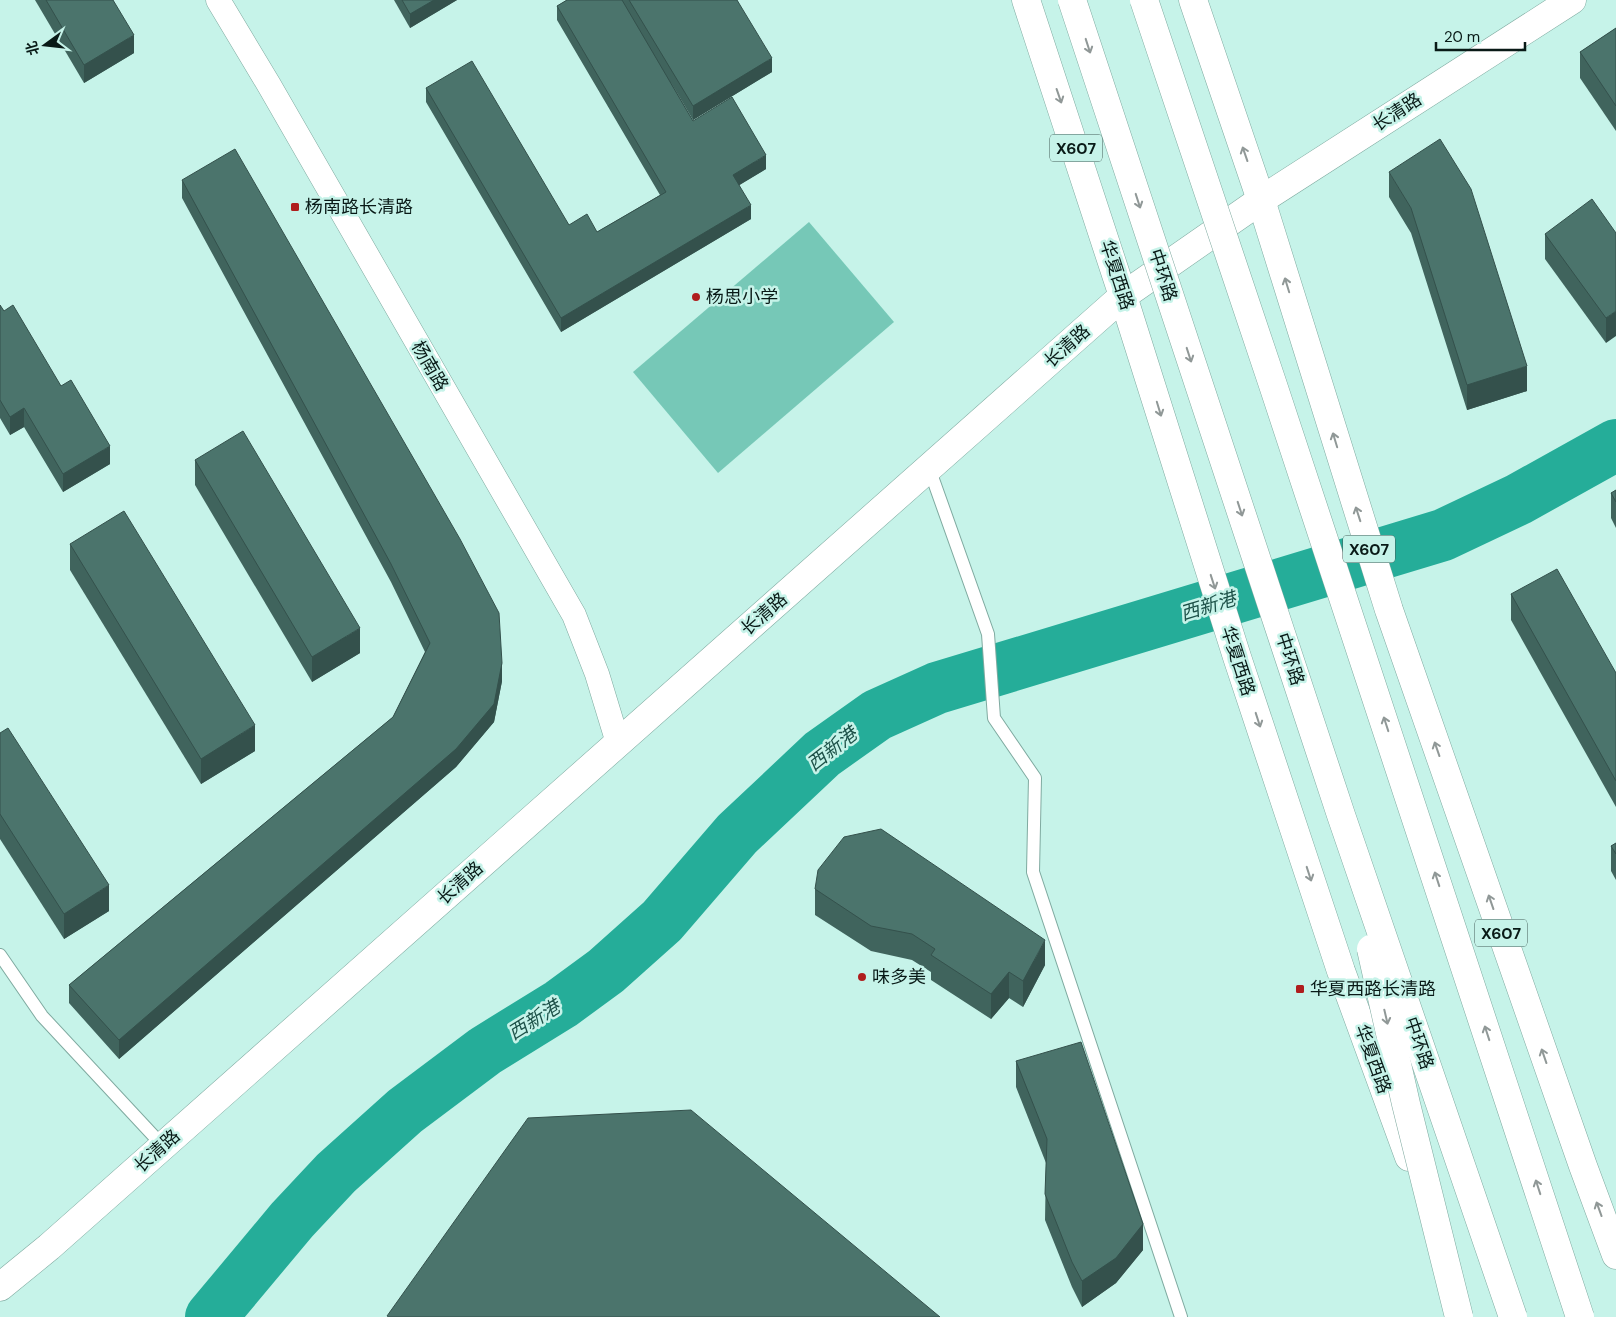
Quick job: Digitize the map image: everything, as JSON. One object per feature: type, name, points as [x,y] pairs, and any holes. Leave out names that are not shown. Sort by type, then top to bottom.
[{"type":"main road","name":"华夏西路","points":[[1026,0],[1124,296],[1237,657],[1341,971],[1467,1317]]},
{"type":"main road","name":"中环路","points":[[1072,0],[1341,815],[1513,1317]]},
{"type":"main road","points":[[1144,0],[1580,1317]]},
{"type":"main road","name":"X607","points":[[1193,0],[1261,200],[1388,610],[1583,1166],[1616,1254]]},
{"type":"main road","name":"长清路","points":[[0,1287],[49,1247],[1124,296],[1261,200],[1572,0]]},
{"type":"main road","points":[[1341,815],[1406,1104],[1460,1317]]},
{"type":"main road","points":[[1549,1221],[1600,1317]]},
{"type":"street","name":"杨南路","points":[[218,0],[269,85],[574,615],[598,674],[618,743]]},
{"type":"lane","points":[[929,468],[988,634],[994,718],[1035,778],[1032,872],[1181,1317]]},
{"type":"lane","points":[[0,955],[42,1016],[163,1146]]},
{"type":"green space","points":[[809,222],[894,322],[718,473],[633,372]]},
{"type":"building","points":[[46,0],[113,0],[134,35],[84,65]]},
{"type":"building","points":[[402,0],[434,0],[410,14]]},
{"type":"building","points":[[567,0],[622,0],[693,121],[732,97],[766,155],[733,175],[751,205],[561,318],[426,88],[472,61],[569,225],[587,214],[597,232],[666,192],[557,6]]},
{"type":"building","points":[[629,0],[737,0],[772,58],[693,106]]},
{"type":"building","points":[[1616,28],[1616,106],[1580,52]]},
{"type":"building","points":[[1440,139],[1471,189],[1527,366],[1467,385],[1411,208],[1389,172]]},
{"type":"building","points":[[235,149],[460,539],[499,613],[502,663],[494,704],[456,749],[119,1040],[69,985],[393,717],[430,643],[391,564],[182,180]]},
{"type":"building","points":[[1592,199],[1616,233],[1616,311],[1606,318],[1545,234]]},
{"type":"building","points":[[0,305],[4,311],[13,305],[61,386],[71,380],[110,446],[63,474],[24,408],[10,417],[0,400]]},
{"type":"building","points":[[243,431],[360,628],[312,657],[195,460]]},
{"type":"building","points":[[1616,490],[1616,502],[1611,493]]},
{"type":"building","points":[[124,511],[255,725],[201,759],[70,544]]},
{"type":"building","points":[[1557,569],[1616,673],[1616,781],[1511,594]]},
{"type":"building","points":[[8,728],[109,885],[64,914],[0,814],[0,733]]},
{"type":"building","points":[[881,829],[1045,940],[1023,981],[1009,972],[991,994],[931,955],[935,949],[912,934],[871,926],[815,889],[818,870],[844,837]]},
{"type":"building","points":[[1616,843],[1616,854],[1611,846]]},
{"type":"building","points":[[1081,1042],[1143,1224],[1116,1258],[1082,1281],[1072,1262],[1045,1194],[1047,1139],[1016,1061]]},
{"type":"building","points":[[691,1110],[940,1317],[387,1316],[528,1118]]},
{"type":"waterway","name":"西新港","points":[[211,1317],[292,1220],[336,1173],[405,1111],[485,1051],[561,1004],[606,971],[662,921],[737,834],[822,754],[877,715],[937,688],[1443,535],[1519,499],[1616,445]]},
{"type":"place","name":"杨南路长清路","points":[[295,207]]},
{"type":"place","name":"杨思小学","points":[[696,297]]},
{"type":"place","name":"味多美","points":[[862,977]]},
{"type":"place","name":"华夏西路长清路","points":[[1300,989]]}]
